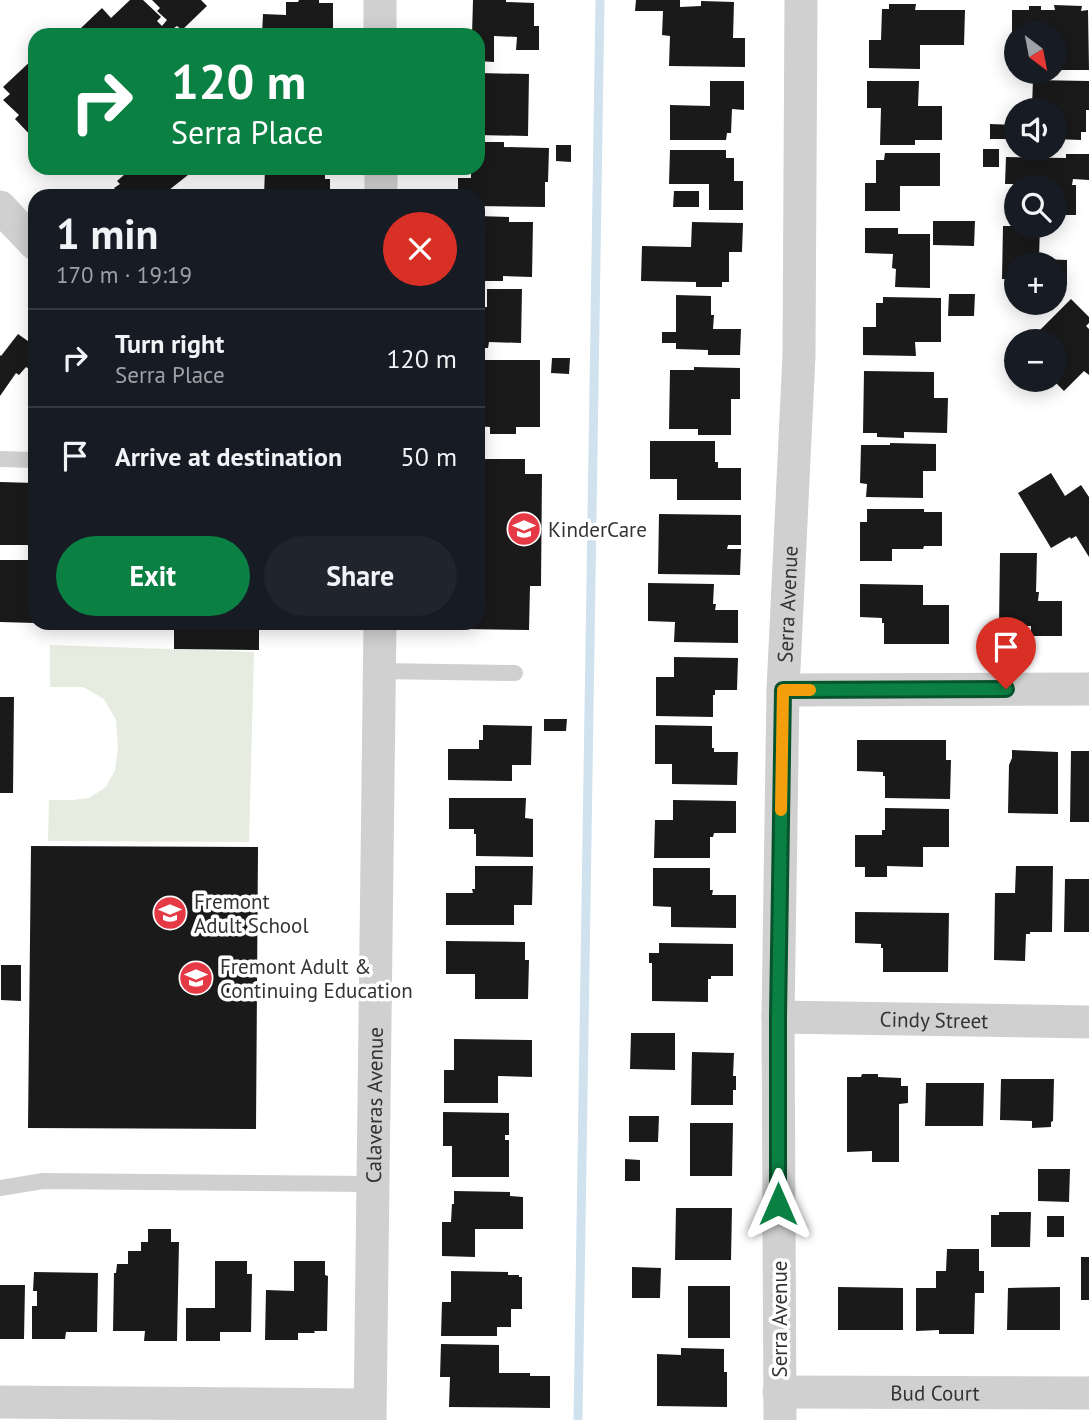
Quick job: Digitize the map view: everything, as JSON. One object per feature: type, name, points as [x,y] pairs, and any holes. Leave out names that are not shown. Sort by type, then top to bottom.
[{"type":"street","points":[[380,0],[380,28]]},
{"type":"street","name":"Serra Avenue","points":[[780,1406],[778,1017],[783,690],[799,355],[801,0]]},
{"type":"street","points":[[0,207],[28,237]]},
{"type":"street","name":"Calaveras Avenue","points":[[369,1412],[380,630]]},
{"type":"street","points":[[783,690],[1089,689]]},
{"type":"street","name":"Cindy Street","points":[[778,1017],[1089,1022]]},
{"type":"street","name":"Bud Court","points":[[780,1406],[1089,1393]]},
{"type":"street","points":[[0,1402],[369,1412]]},
{"type":"lane","points":[[0,460],[28,460]]},
{"type":"lane","points":[[379,671],[515,673]]},
{"type":"lane","points":[[0,1188],[43,1181],[372,1184]]},
{"type":"shaded area","points":[[50,645],[254,652],[249,842],[48,841],[49,800],[89,798],[106,787],[115,770],[118,748],[116,720],[104,699],[83,687],[50,687]]},
{"type":"building","points":[[130,0],[143,0],[161,17],[157,21],[162,26],[167,20],[157,11],[160,8],[152,0],[201,0],[207,6],[184,28],[81,28],[102,8],[111,18]]},
{"type":"building","points":[[319,0],[319,3],[333,3],[333,28],[262,28],[263,14],[286,15],[286,2]]},
{"type":"building","points":[[473,0],[534,3],[534,26],[539,26],[539,50],[516,50],[517,37],[494,36],[494,62],[485,61],[485,28],[472,28]]},
{"type":"building","points":[[636,0],[680,0],[680,7],[701,6],[701,1],[734,2],[733,38],[745,38],[745,67],[669,66],[670,36],[662,35],[663,11],[635,11]]},
{"type":"building","points":[[889,4],[916,4],[915,10],[965,10],[964,45],[920,45],[920,69],[869,68],[869,40],[881,40],[882,9],[889,9]]},
{"type":"building","points":[[1054,5],[1082,6],[1081,11],[1088,10],[1089,70],[1068,70],[1068,21],[1012,21],[1012,10],[1029,10],[1029,6],[1041,6],[1041,10],[1055,10]]},
{"type":"building","points":[[28,64],[28,133],[15,119],[19,115],[3,100],[10,94],[3,87]]},
{"type":"building","points":[[485,73],[529,74],[528,136],[485,135]]},
{"type":"building","points":[[710,81],[744,81],[744,110],[732,109],[731,133],[727,133],[726,140],[670,140],[670,105],[710,106]]},
{"type":"building","points":[[867,81],[919,81],[918,106],[942,106],[942,140],[915,140],[915,145],[880,145],[881,108],[867,108]]},
{"type":"building","points":[[1089,81],[1089,110],[1086,110],[1086,132],[1081,132],[1081,140],[1067,139],[1067,98],[1032,98],[1033,84]]},
{"type":"building","points":[[990,124],[1004,125],[1004,139],[990,139]]},
{"type":"building","points":[[485,142],[504,142],[504,147],[549,148],[545,207],[485,206],[485,189],[458,189],[458,178],[471,178],[471,175],[485,175]]},
{"type":"building","points":[[556,145],[571,145],[571,162],[556,161]]},
{"type":"building","points":[[983,149],[999,149],[999,167],[983,167]]},
{"type":"building","points":[[670,150],[726,150],[726,158],[734,158],[734,181],[743,181],[743,210],[709,210],[709,184],[669,184]]},
{"type":"building","points":[[885,153],[940,153],[940,186],[900,186],[900,211],[865,211],[865,183],[876,183],[876,160],[884,160]]},
{"type":"building","points":[[1067,154],[1089,154],[1089,180],[1073,179],[1072,185],[1076,185],[1076,215],[1067,215],[1067,175],[1005,175],[1006,161],[1067,161]]},
{"type":"building","points":[[124,175],[188,175],[170,189],[115,189],[120,184],[117,181]]},
{"type":"building","points":[[265,175],[325,175],[325,179],[330,179],[330,189],[264,189]]},
{"type":"building","points":[[674,191],[699,191],[699,207],[673,207]]},
{"type":"building","points":[[485,216],[509,217],[509,222],[533,222],[532,277],[503,276],[503,281],[485,281]]},
{"type":"building","points":[[933,221],[975,221],[974,246],[933,245]]},
{"type":"building","points":[[692,222],[743,223],[742,252],[729,252],[729,282],[722,282],[722,287],[696,287],[696,282],[641,281],[642,246],[691,247]]},
{"type":"building","points":[[1003,226],[1004,238],[1040,238],[1039,252],[1004,252],[1002,279]]},
{"type":"building","points":[[865,228],[898,228],[898,234],[930,234],[930,288],[895,287],[893,254],[865,253]]},
{"type":"building","points":[[487,289],[522,289],[521,343],[489,342],[488,348],[485,348]]},
{"type":"building","points":[[949,294],[975,294],[974,316],[948,316]]},
{"type":"building","points":[[676,295],[711,296],[713,329],[741,329],[740,355],[708,355],[708,350],[676,349],[676,343],[662,343],[662,332],[676,332]]},
{"type":"building","points":[[883,297],[941,298],[941,342],[915,342],[916,356],[863,355],[863,327],[876,327],[876,303],[883,303]]},
{"type":"building","points":[[1071,299],[1089,317],[1086,326],[1089,329],[1089,375],[1084,371],[1067,388],[1067,329],[1041,329],[1055,315],[1067,315],[1067,303]]},
{"type":"building","points":[[18,334],[28,341],[28,368],[26,367],[19,375],[16,373],[0,396],[0,355]]},
{"type":"building","points":[[552,358],[570,358],[569,374],[551,373]]},
{"type":"building","points":[[485,360],[540,360],[540,427],[516,427],[516,434],[490,434],[490,427],[485,427]]},
{"type":"building","points":[[694,367],[740,368],[740,399],[731,399],[731,435],[698,435],[698,429],[669,429],[670,370],[694,370]]},
{"type":"building","points":[[864,371],[934,372],[934,398],[948,398],[947,433],[904,432],[904,438],[877,437],[877,433],[863,433]]},
{"type":"building","points":[[650,441],[715,441],[715,462],[718,462],[718,468],[741,468],[741,500],[677,500],[677,479],[650,479]]},
{"type":"building","points":[[936,444],[936,471],[923,471],[923,498],[866,497],[867,484],[860,483],[861,445]]},
{"type":"building","points":[[485,459],[525,459],[525,474],[542,474],[541,586],[530,586],[529,630],[485,629]]},
{"type":"building","points":[[1051,473],[1065,496],[1081,485],[1089,497],[1089,557],[1076,536],[1051,548],[1018,493]]},
{"type":"building","points":[[0,482],[28,483],[28,545],[0,545]]},
{"type":"building","points":[[867,509],[924,509],[924,512],[942,512],[942,546],[892,549],[892,561],[860,561],[860,522],[867,522]]},
{"type":"building","points":[[659,514],[741,515],[741,545],[728,545],[727,549],[741,549],[740,575],[658,574]]},
{"type":"building","points":[[1000,553],[1037,553],[1038,601],[1062,601],[1062,636],[1031,636],[1031,626],[999,626]]},
{"type":"building","points":[[0,560],[28,560],[28,623],[0,622]]},
{"type":"building","points":[[648,583],[714,584],[715,610],[738,610],[738,643],[674,642],[675,622],[648,621]]},
{"type":"building","points":[[860,584],[923,585],[923,605],[949,605],[949,644],[884,644],[882,618],[860,617]]},
{"type":"building","points":[[174,630],[259,630],[259,650],[174,649]]},
{"type":"building","points":[[674,657],[738,658],[737,690],[715,690],[713,717],[656,716],[656,677],[674,677]]},
{"type":"building","points":[[0,697],[14,697],[13,793],[0,793]]},
{"type":"building","points":[[544,719],[567,719],[566,731],[544,731]]},
{"type":"building","points":[[483,725],[532,726],[531,765],[512,765],[512,781],[448,780],[448,749],[479,749],[479,740],[483,740]]},
{"type":"building","points":[[655,725],[712,726],[714,752],[738,752],[737,785],[672,784],[672,764],[655,764]]},
{"type":"building","points":[[857,740],[946,740],[946,760],[951,760],[950,799],[885,798],[883,772],[857,771]]},
{"type":"building","points":[[1012,750],[1058,752],[1058,814],[1008,813]]},
{"type":"building","points":[[1071,751],[1089,751],[1089,822],[1070,822]]},
{"type":"building","points":[[449,798],[526,798],[525,818],[533,819],[533,857],[476,856],[474,829],[449,829]]},
{"type":"building","points":[[673,800],[736,801],[736,833],[714,833],[713,837],[710,837],[710,858],[654,858],[655,820],[673,820]]},
{"type":"building","points":[[885,808],[949,809],[949,847],[923,847],[923,867],[887,866],[887,877],[865,877],[865,867],[855,867],[855,835],[882,835],[882,830],[885,830]]},
{"type":"building","points":[[31,846],[258,847],[256,1129],[28,1128]]},
{"type":"building","points":[[475,866],[533,866],[532,905],[514,905],[514,925],[446,925],[446,893],[473,893]]},
{"type":"building","points":[[1016,866],[1053,866],[1052,932],[1026,934],[1025,961],[994,960],[995,893],[1015,893]]},
{"type":"building","points":[[653,868],[710,868],[712,895],[736,895],[736,928],[671,927],[671,907],[653,906]]},
{"type":"building","points":[[1065,879],[1089,879],[1089,932],[1064,932]]},
{"type":"building","points":[[855,912],[949,913],[948,972],[883,972],[881,944],[855,943]]},
{"type":"building","points":[[446,941],[525,942],[525,960],[529,960],[528,999],[475,999],[475,974],[446,974]]},
{"type":"building","points":[[659,943],[733,944],[733,976],[711,976],[711,979],[708,979],[708,1002],[652,1001],[652,963],[649,963],[649,953],[659,953]]},
{"type":"building","points":[[1,965],[21,965],[21,1001],[1,1000]]},
{"type":"building","points":[[631,1033],[675,1033],[675,1070],[630,1069]]},
{"type":"building","points":[[454,1039],[532,1040],[532,1077],[498,1076],[498,1103],[444,1103],[444,1070],[454,1070]]},
{"type":"building","points":[[692,1052],[734,1053],[733,1076],[736,1076],[736,1090],[733,1090],[733,1105],[691,1105]]},
{"type":"building","points":[[862,1074],[901,1078],[901,1086],[908,1086],[908,1103],[899,1104],[899,1162],[872,1162],[872,1151],[847,1152],[847,1077],[861,1077]]},
{"type":"building","points":[[1001,1079],[1054,1079],[1051,1127],[1032,1128],[1032,1121],[1000,1120]]},
{"type":"building","points":[[926,1083],[984,1083],[983,1126],[925,1126]]},
{"type":"building","points":[[443,1112],[509,1113],[509,1135],[505,1135],[505,1140],[509,1140],[509,1177],[452,1177],[452,1146],[443,1146]]},
{"type":"building","points":[[629,1116],[659,1116],[658,1142],[629,1142]]},
{"type":"building","points":[[690,1123],[733,1123],[732,1176],[690,1176]]},
{"type":"building","points":[[625,1159],[640,1160],[640,1181],[625,1181]]},
{"type":"building","points":[[1038,1169],[1070,1169],[1069,1202],[1038,1201]]},
{"type":"building","points":[[454,1191],[510,1192],[510,1196],[523,1197],[523,1229],[475,1229],[475,1257],[442,1256],[442,1222],[451,1222]]},
{"type":"building","points":[[676,1208],[732,1208],[731,1260],[675,1260]]},
{"type":"building","points":[[999,1212],[1031,1212],[1030,1247],[991,1247],[991,1215],[999,1215]]},
{"type":"building","points":[[1047,1216],[1064,1216],[1064,1237],[1047,1237]]},
{"type":"building","points":[[148,1229],[171,1229],[171,1242],[179,1242],[177,1341],[144,1341],[145,1331],[113,1331],[114,1273],[117,1264],[128,1264],[128,1251],[141,1251],[141,1242],[148,1242]]},
{"type":"building","points":[[947,1249],[979,1249],[979,1271],[984,1271],[984,1293],[975,1293],[974,1334],[939,1334],[939,1330],[916,1331],[916,1288],[936,1288],[936,1271],[946,1271]]},
{"type":"building","points":[[1081,1257],[1089,1257],[1089,1300],[1081,1300]]},
{"type":"building","points":[[215,1261],[247,1261],[247,1274],[252,1274],[251,1332],[220,1332],[220,1341],[186,1341],[186,1308],[215,1308]]},
{"type":"building","points":[[294,1261],[325,1261],[325,1275],[328,1276],[327,1331],[298,1333],[298,1340],[265,1340],[266,1290],[294,1291]]},
{"type":"building","points":[[632,1267],[661,1268],[660,1298],[632,1298]]},
{"type":"building","points":[[451,1271],[508,1272],[508,1275],[522,1277],[522,1309],[511,1309],[511,1327],[497,1327],[497,1336],[441,1336],[442,1302],[451,1302]]},
{"type":"building","points":[[34,1272],[98,1273],[97,1332],[66,1332],[65,1339],[32,1339],[32,1306],[37,1306],[37,1291],[33,1291]]},
{"type":"building","points":[[0,1285],[25,1285],[24,1339],[0,1339]]},
{"type":"building","points":[[688,1286],[730,1286],[730,1338],[688,1338]]},
{"type":"building","points":[[838,1287],[903,1288],[903,1330],[838,1330]]},
{"type":"building","points":[[1060,1287],[1060,1330],[1007,1330],[1008,1288]]},
{"type":"building","points":[[441,1344],[499,1345],[499,1373],[550,1376],[550,1408],[449,1407],[450,1377],[440,1377]]},
{"type":"building","points":[[681,1348],[724,1349],[727,1407],[657,1406],[657,1354],[681,1355]]},
{"type":"waterway","points":[[578,1420],[600,0]]},
{"type":"slow traffic","points":[[781,810],[783,690],[810,690]]},
{"type":"place","name":"KinderCare","points":[[524,529]]},
{"type":"place","name":"Fremont Adult School","points":[[170,913]]},
{"type":"place","name":"Fremont Adult & Continuing Education","points":[[196,978]]},
{"type":"route","points":[[778,1204],[783,690],[1006,689]]}]
